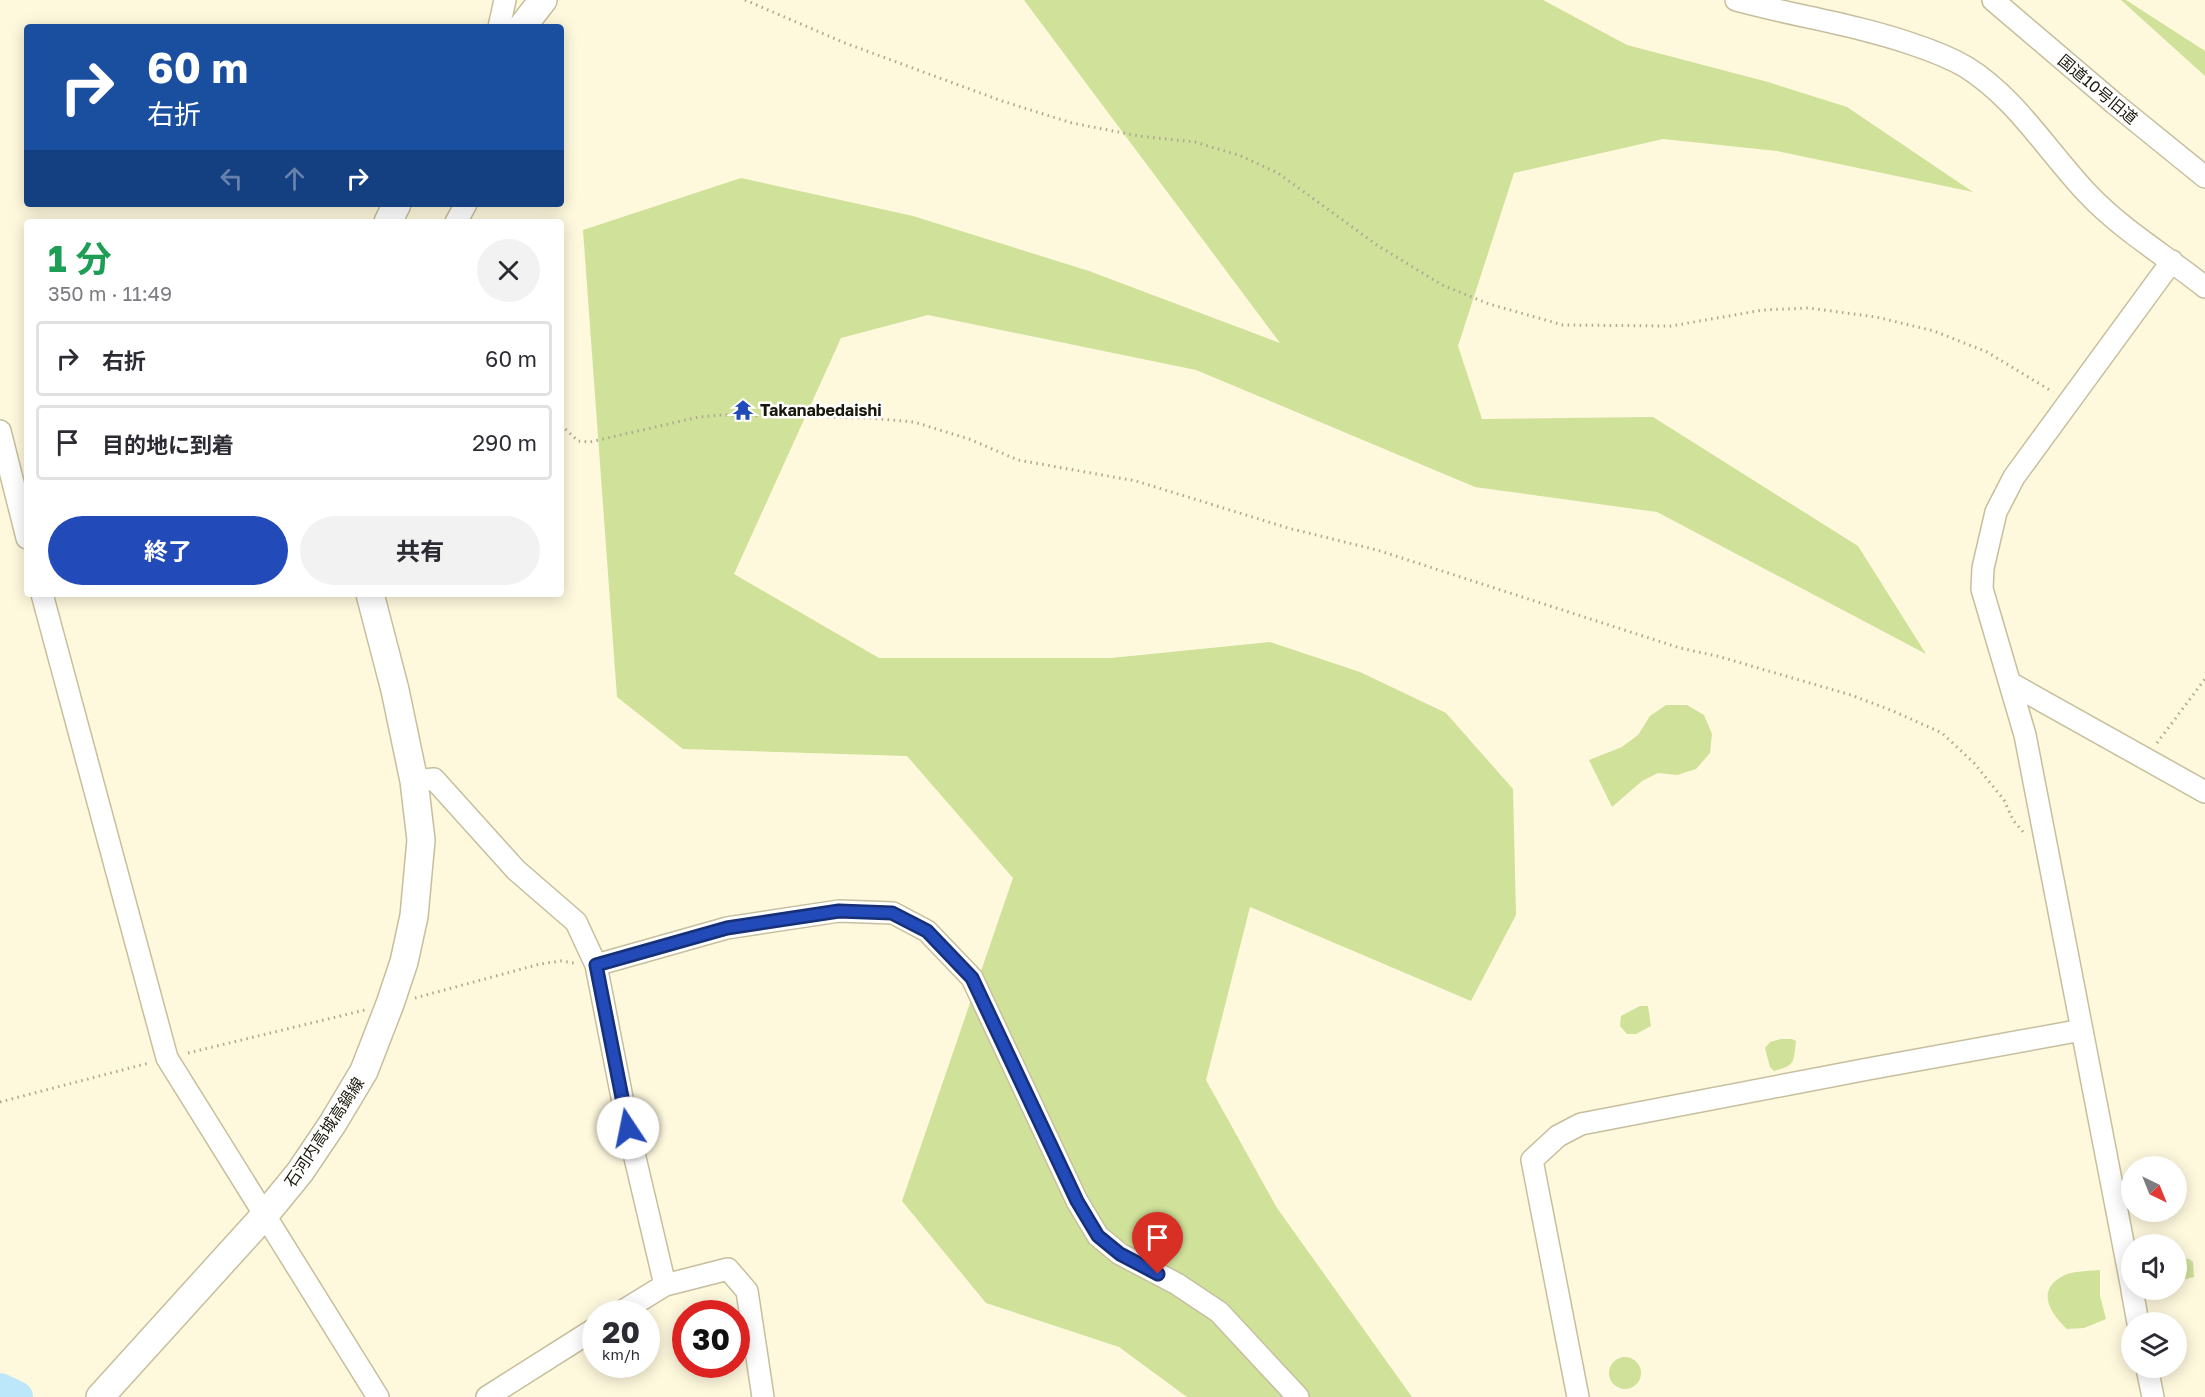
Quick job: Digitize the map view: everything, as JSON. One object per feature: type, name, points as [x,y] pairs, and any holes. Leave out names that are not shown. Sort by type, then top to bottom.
[{"type":"main road","points":[[524,24],[543,0]]},
{"type":"main road","name":"石河内高城高鍋線","points":[[100,1397],[264,1216],[300,1172],[364,1071],[390,1004],[404,962],[414,916],[421,840],[414,781],[395,690],[371,597]]},
{"type":"street","points":[[501,24],[506,0]]},
{"type":"street","points":[[1736,0],[1886,34],[1935,52],[1964,66],[1994,87],[2097,202],[2205,287]]},
{"type":"street","name":"国道10号旧道","points":[[1993,0],[2205,177]]},
{"type":"street","points":[[2121,1234],[2025,735],[2012,684],[1982,589],[1983,568],[1996,512],[2014,477],[2172,261]]},
{"type":"street","points":[[0,431],[12,469],[24,524]]},
{"type":"street","points":[[43,597],[166,1058],[378,1397]]},
{"type":"street","points":[[2012,684],[2205,792]]},
{"type":"street","points":[[414,781],[434,779],[516,870],[576,922],[596,965],[628,1128],[665,1285]]},
{"type":"street","points":[[596,965],[727,928],[839,911],[892,913],[927,931],[972,978],[1077,1201],[1098,1236],[1120,1254],[1177,1284],[1219,1312],[1298,1397]]},
{"type":"street","points":[[1578,1397],[1532,1160],[1558,1136],[1581,1124],[1868,1068],[2082,1030]]},
{"type":"street","points":[[641,1300],[665,1285],[728,1269],[747,1291],[763,1397]]},
{"type":"street","points":[[487,1397],[582,1337]]},
{"type":"street","points":[[2149,1378],[2153,1397]]},
{"type":"path","points":[[745,0],[845,43],[1002,101],[1072,123],[1139,136],[1195,142],[1241,156],[1278,173],[1377,245],[1442,285],[1489,304],[1563,325],[1671,326],[1763,310],[1809,308],[1876,317],[1934,331],[1987,352],[2070,402]]},
{"type":"path","points":[[564,428],[578,441],[590,442],[699,417],[722,415],[870,418],[914,422],[969,439],[1018,460],[1136,481],[1288,528],[1377,550],[1680,648],[1788,676],[1851,695],[1893,711],[1942,733],[1966,755],[2004,800],[2013,820],[2025,835]]},
{"type":"path","points":[[2145,759],[2205,680]]},
{"type":"path","points":[[0,1102],[166,1058]]},
{"type":"green space","points":[[1024,0],[1543,0],[1627,45],[1768,82],[1847,107],[1973,192],[1777,151],[1663,139],[1514,173],[1458,346],[1482,419],[1653,417],[1858,546],[1926,654],[1657,512],[1475,487],[1196,370],[928,315],[841,338],[734,574],[879,658],[1111,658],[1270,642],[1360,672],[1446,713],[1513,789],[1516,915],[1471,1001],[1250,907],[1206,1080],[1277,1208],[1412,1397],[1187,1397],[1119,1347],[986,1303],[902,1201],[1013,878],[907,756],[683,749],[617,697],[583,230],[741,178],[913,216],[1089,271],[1280,343]]},
{"type":"green space","points":[[2121,0],[2126,0],[2205,51],[2205,76]]},
{"type":"green space","points":[[1666,705],[1687,705],[1704,715],[1712,734],[1710,753],[1696,769],[1677,775],[1658,773],[1642,781],[1612,807],[1589,760],[1622,747],[1638,735],[1650,716]]},
{"type":"green space","points":[[1640,1006],[1648,1006],[1651,1026],[1636,1034],[1627,1034],[1620,1026],[1621,1016]]},
{"type":"green space","points":[[1781,1039],[1796,1041],[1794,1059],[1790,1065],[1774,1071],[1770,1067],[1765,1048],[1770,1042]]},
{"type":"green space","points":[[2187,1259],[2193,1262],[2194,1277],[2187,1279]]},
{"type":"green space","points":[[2100,1270],[2100,1296],[2106,1319],[2084,1328],[2067,1329],[2050,1307],[2048,1293],[2051,1286],[2067,1274]]},
{"type":"green space","points":[[1625,1357],[1637,1361],[1641,1373],[1637,1385],[1625,1389],[1613,1385],[1609,1373],[1613,1361]]},
{"type":"waterway","points":[[0,1389],[17,1397]]},
{"type":"place","name":"Takanabedaishi","points":[[743,410]]},
{"type":"route","points":[[628,1128],[596,965],[727,928],[839,911],[892,913],[927,931],[972,978],[1077,1201],[1098,1236],[1120,1254],[1158,1274]]}]
